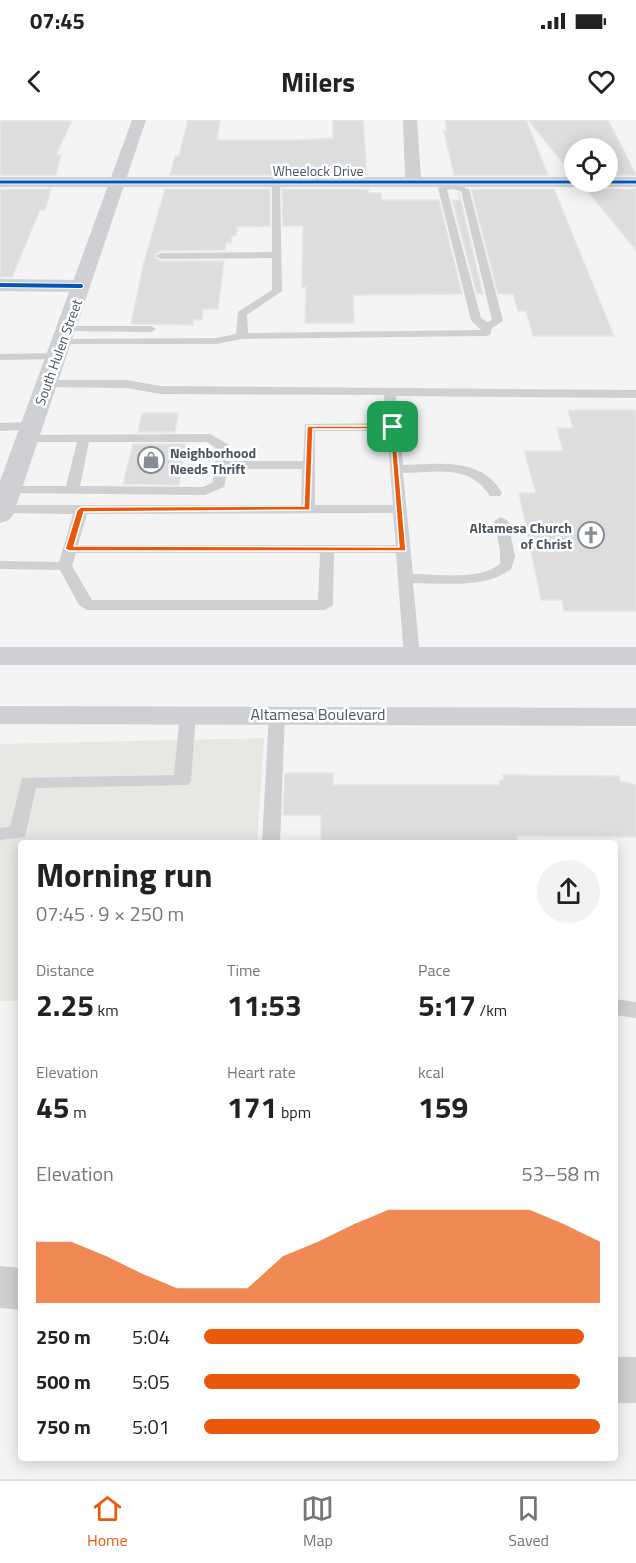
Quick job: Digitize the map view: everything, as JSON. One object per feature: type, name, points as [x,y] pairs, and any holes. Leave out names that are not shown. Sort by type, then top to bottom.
[{"type":"main road","name":"South Hulen Street","points":[[5,493],[30,432],[139,120]]},
{"type":"main road","points":[[0,656],[636,656]]},
{"type":"main road","name":"Altamesa Boulevard","points":[[0,715],[188,713],[636,717]]},
{"type":"street","points":[[410,120],[413,182]]},
{"type":"street","name":"Wheelock Drive","points":[[0,182],[413,182],[451,184],[636,182]]},
{"type":"street","points":[[0,285],[81,286]]},
{"type":"street","points":[[0,1287],[18,1289]]},
{"type":"street","points":[[618,1380],[636,1380]]},
{"type":"lane","points":[[242,336],[242,314],[277,291],[276,182]]},
{"type":"lane","points":[[451,184],[465,189],[468,200],[498,321],[487,326],[476,320],[455,243],[442,188],[451,184]]},
{"type":"lane","points":[[161,256],[277,255]]},
{"type":"lane","points":[[0,357],[61,342],[216,341],[242,336],[486,333],[487,326]]},
{"type":"lane","points":[[47,384],[126,384],[161,390],[636,394]]},
{"type":"lane","points":[[390,392],[412,657]]},
{"type":"lane","points":[[0,427],[84,438],[210,438],[224,448],[219,484],[205,492],[72,490],[5,493]]},
{"type":"lane","points":[[308,508],[309,427],[393,427]]},
{"type":"lane","points":[[72,490],[84,438]]},
{"type":"lane","points":[[222,465],[309,465]]},
{"type":"lane","points":[[396,469],[470,471],[486,478],[495,493]]},
{"type":"lane","points":[[5,493],[81,510],[400,509]]},
{"type":"lane","points":[[81,510],[65,566],[87,605],[325,605],[327,549]]},
{"type":"lane","points":[[406,578],[471,578],[499,572],[506,566],[508,559],[501,521]]},
{"type":"lane","points":[[69,549],[403,549]]},
{"type":"lane","points":[[0,565],[65,566]]},
{"type":"lane","points":[[1,837],[18,833],[28,782],[182,781],[188,713]]},
{"type":"lane","points":[[271,840],[270,818],[277,714]]},
{"type":"lane","points":[[618,1007],[636,1010]]},
{"type":"shaded area","points":[[264,738],[257,840],[18,840],[18,1001],[0,1001],[0,744]]},
{"type":"building","points":[[188,120],[220,120],[217,140],[299,140],[333,138],[333,120],[363,120],[367,175],[170,175],[175,156],[179,156]]},
{"type":"building","points":[[445,120],[526,120],[548,175],[454,175],[444,131],[447,131]]},
{"type":"building","points":[[528,120],[608,120],[617,138],[564,138],[564,164]]},
{"type":"building","points":[[0,121],[72,121],[56,155],[61,155],[56,175],[0,175]]},
{"type":"building","points":[[618,140],[636,175],[618,175]]},
{"type":"building","points":[[0,189],[51,189],[45,210],[40,210],[12,277],[0,277]]},
{"type":"building","points":[[165,189],[270,189],[270,226],[237,227],[236,236],[232,236],[231,243],[226,243],[225,250],[161,251],[155,254],[155,258],[161,261],[224,261],[218,309],[203,309],[202,320],[193,320],[193,325],[131,324],[144,262]]},
{"type":"building","points":[[282,189],[368,189],[368,193],[381,193],[382,200],[439,200],[462,294],[353,295],[354,323],[305,323],[306,287],[302,287],[303,226],[283,226]]},
{"type":"building","points":[[471,189],[554,189],[614,336],[533,336],[526,311],[518,311],[513,294],[498,294]]},
{"type":"building","points":[[618,189],[636,189],[636,250],[588,192],[618,192]]},
{"type":"building","points":[[459,193],[483,294],[477,294],[452,200],[460,200]]},
{"type":"building","name":"Altamesa Church of Christ","points":[[568,410],[636,410],[636,611],[564,611],[562,600],[541,600],[519,493],[536,493],[524,451],[563,451],[557,428],[573,428]]},
{"type":"building","points":[[142,413],[178,413],[175,432],[138,432]]},
{"type":"building","name":"Neighborhood Needs Thrift","points":[[133,444],[186,444],[179,485],[123,484]]},
{"type":"building","points":[[285,773],[333,773],[333,785],[500,785],[499,780],[504,780],[503,775],[619,776],[620,781],[636,785],[636,837],[517,836],[517,840],[321,840],[321,815],[283,815]]},
{"type":"cycle path","points":[[0,182],[636,182]]},
{"type":"cycle path","points":[[0,285],[81,286]]},
{"type":"place","name":"Neighborhood Needs Thrift","points":[[151,460]]},
{"type":"place","name":"Altamesa Church of Christ","points":[[591,535]]},
{"type":"route","points":[[309,427],[393,427],[403,549],[69,549],[81,510],[308,508],[309,427]]}]
